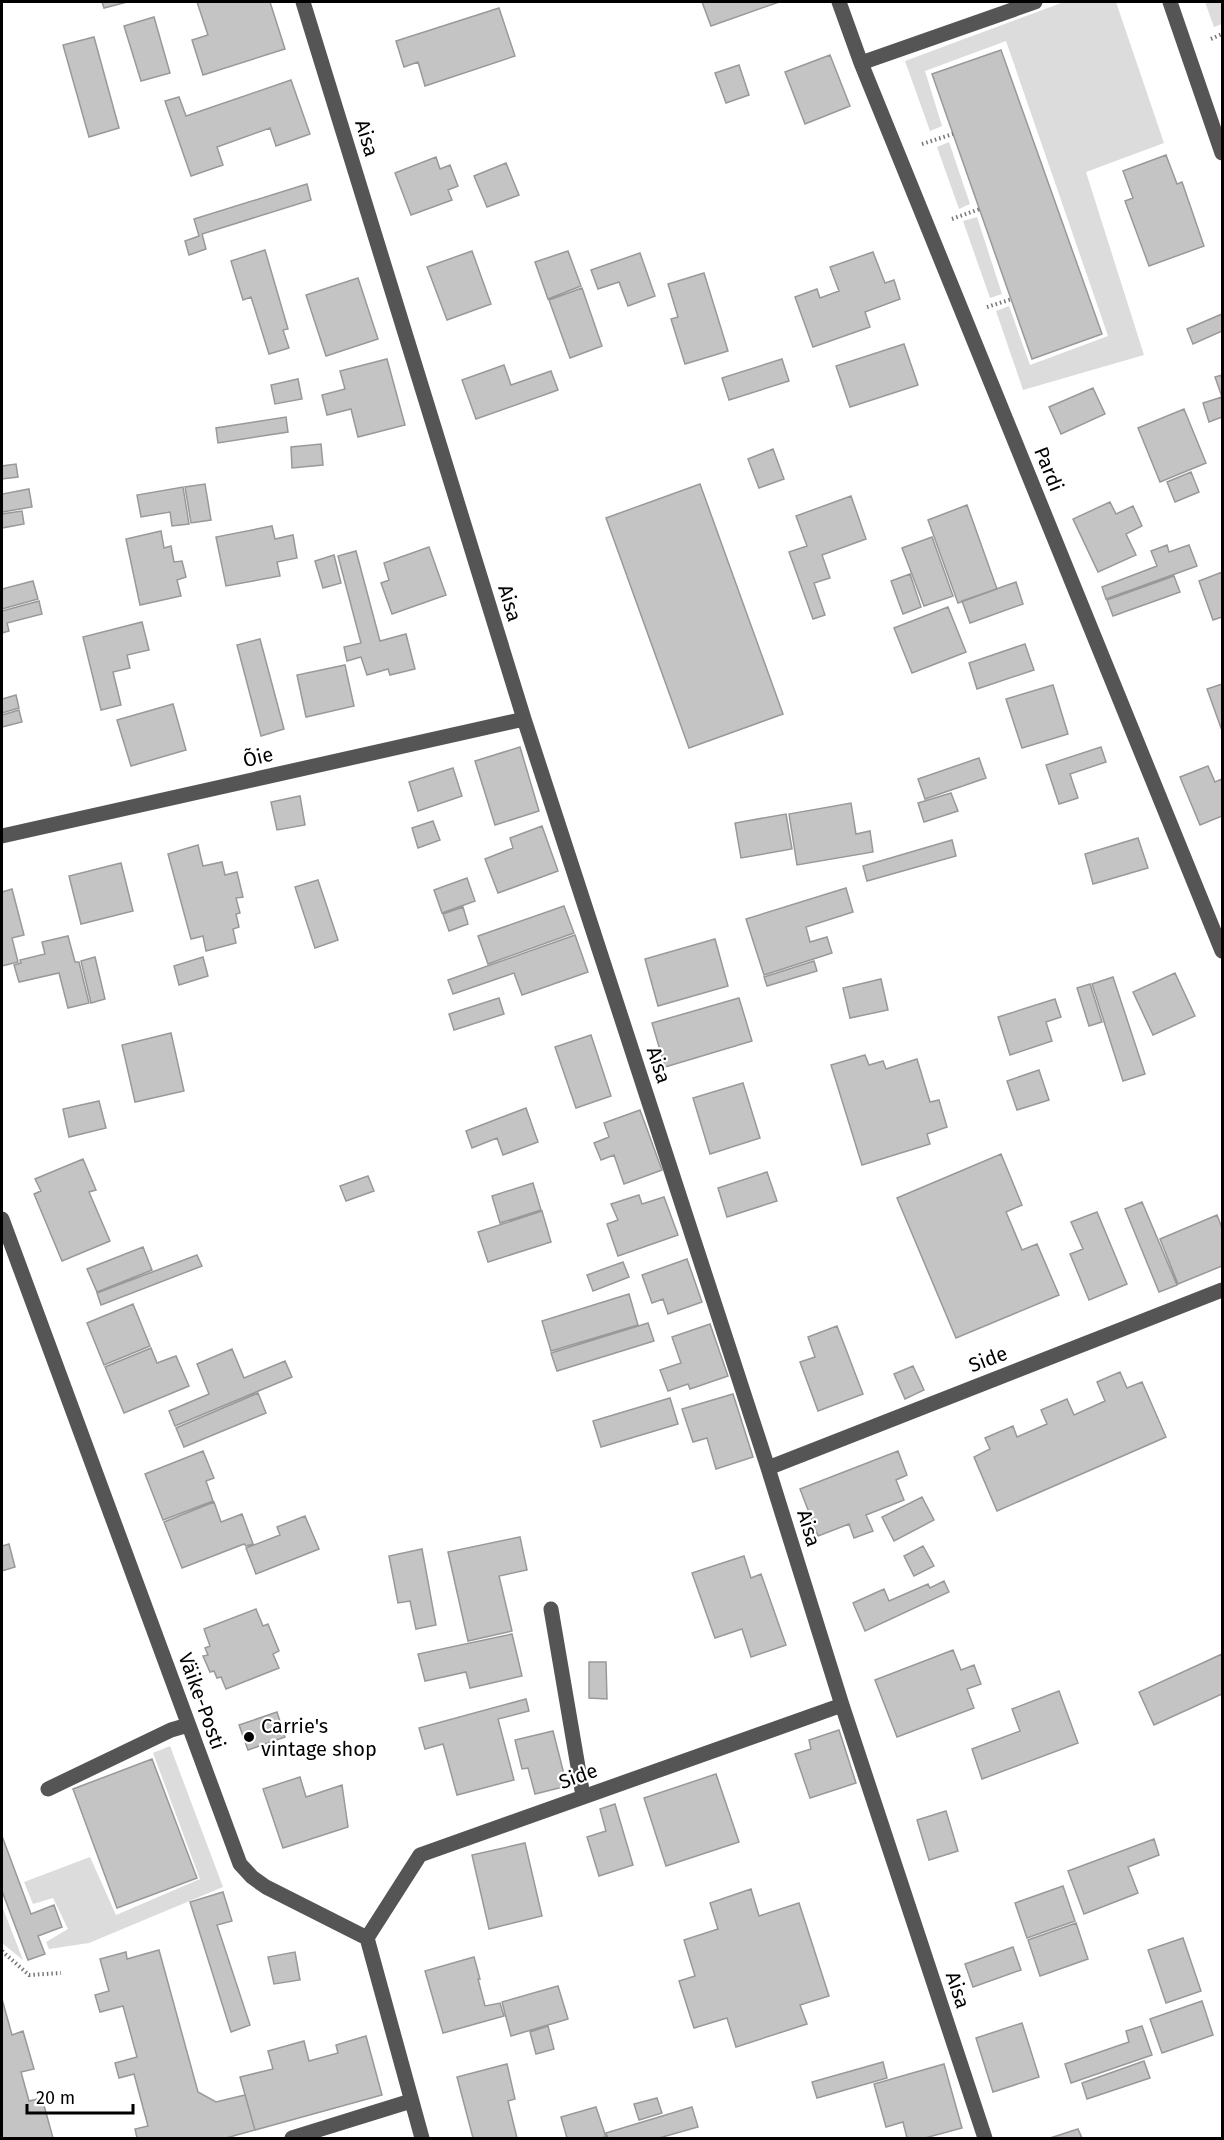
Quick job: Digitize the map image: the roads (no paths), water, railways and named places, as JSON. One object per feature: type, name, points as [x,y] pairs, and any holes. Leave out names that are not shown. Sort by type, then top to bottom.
[{"type":"street","name":"Aisa","points":[[303,2],[524,719],[768,1467],[842,1705],[985,2139]]},
{"type":"street","name":"Pardi","points":[[839,2],[861,63],[1222,951]]},
{"type":"street","points":[[861,63],[1035,2]]},
{"type":"street","points":[[1170,2],[1222,153]]},
{"type":"street","name":"Õie","points":[[2,836],[524,719]]},
{"type":"street","name":"Väike-Posti","points":[[2,1219],[240,1864],[266,1887],[367,1938]]},
{"type":"street","name":"Side","points":[[768,1467],[1222,1290]]},
{"type":"street","points":[[551,1609],[583,1796]]},
{"type":"street","name":"Side","points":[[367,1938],[420,1855],[842,1705]]},
{"type":"street","points":[[48,1789],[171,1730],[188,1725]]},
{"type":"street","points":[[367,1938],[422,2139]]},
{"type":"street","points":[[292,2139],[411,2101]]},
{"type":"place","name":"Carrie's vintage shop","points":[[249,1737]]}]
